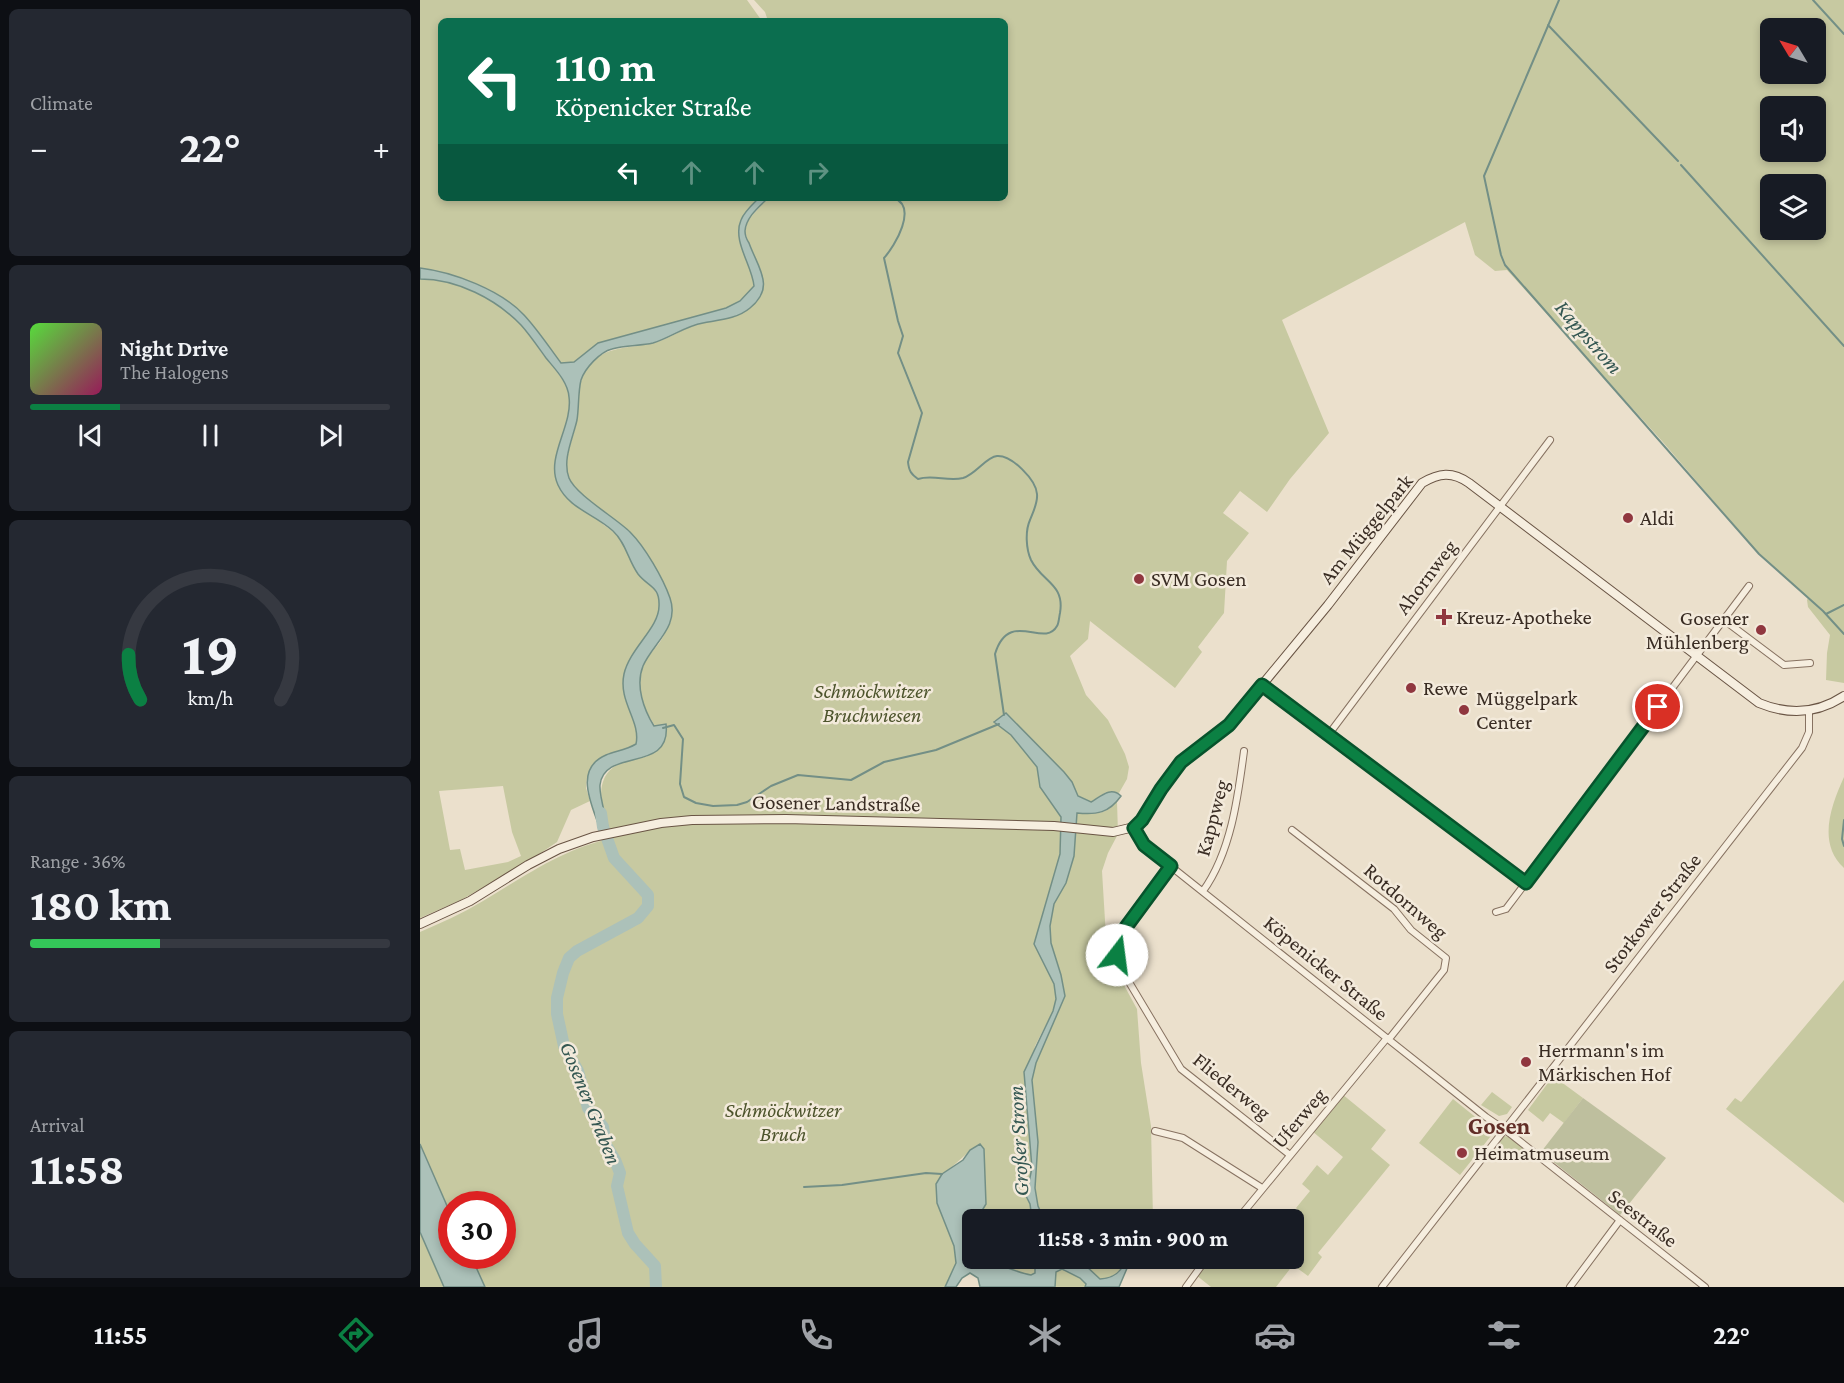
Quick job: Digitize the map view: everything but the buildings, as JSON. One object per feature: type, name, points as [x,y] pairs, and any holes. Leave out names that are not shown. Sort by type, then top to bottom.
[{"type":"main road","name":"Am Müggelpark","points":[[1134,828],[1142,820],[1181,762],[1229,725],[1356,570],[1422,483],[1435,476],[1453,474],[1469,483],[1759,703],[1783,711],[1809,711]]},
{"type":"main road","points":[[1809,711],[1844,696]]},
{"type":"main road","name":"Gosener Landstraße","points":[[420,924],[470,901],[528,865],[559,849],[618,831],[692,820],[786,819],[1054,826],[1113,832],[1134,828]]},
{"type":"street","name":"Ahornweg","points":[[1329,734],[1550,440]]},
{"type":"street","points":[[1496,912],[1506,909],[1749,586]]},
{"type":"street","points":[[1724,620],[1784,666],[1810,663]]},
{"type":"street","points":[[1262,685],[1526,883]]},
{"type":"street","name":"Storkower Straße","points":[[1382,1287],[1802,748],[1809,732],[1809,711]]},
{"type":"street","name":"Kappweg","points":[[1203,891],[1214,872],[1237,800],[1244,751]]},
{"type":"street","name":"Köpenicker Straße","points":[[1134,828],[1144,845],[1504,1130]]},
{"type":"street","name":"Rotdornweg","points":[[1292,830],[1394,909],[1412,930],[1446,958],[1444,970],[1388,1039]]},
{"type":"street","name":"Fliederweg","points":[[1171,866],[1115,942],[1123,972],[1181,1069],[1290,1155]]},
{"type":"street","name":"Uferweg","points":[[1246,1209],[1388,1039]]},
{"type":"street","name":"Seestraße","points":[[1504,1130],[1705,1287]]},
{"type":"street","points":[[1155,1131],[1183,1138],[1262,1188]]},
{"type":"street","points":[[1570,1287],[1620,1220]]},
{"type":"street","points":[[1186,1287],[1198,1269]]},
{"type":"green space","points":[[420,0],[747,0],[760,18],[438,18],[438,201],[756,201],[744,214],[739,228],[741,245],[754,286],[745,296],[726,308],[598,343],[574,362],[561,363],[514,305],[476,284],[448,274],[420,268]]},
{"type":"green space","points":[[754,0],[1844,0],[1844,683],[1826,680],[1830,635],[1808,607],[1808,598],[1759,554],[1662,441],[1507,270],[1495,271],[1475,255],[1465,222],[1282,320],[1329,433],[1290,479],[1267,512],[1240,491],[1223,513],[1249,533],[1227,561],[1224,613],[1198,647],[1202,652],[1175,688],[1090,621],[1088,639],[1070,656],[1086,695],[1108,720],[1125,754],[1129,767],[1127,779],[1119,793],[1106,792],[1091,802],[1078,796],[1072,782],[1006,713],[994,721],[1011,735],[1037,767],[1040,787],[1061,817],[1060,854],[1034,944],[1054,984],[1056,999],[1053,1011],[1035,1046],[1025,1100],[1032,1168],[1026,1196],[1031,1209],[983,1209],[986,1204],[984,1150],[980,1144],[942,1174],[937,1203],[954,1246],[956,1263],[945,1287],[485,1287],[477,1269],[516,1269],[516,1191],[441,1191],[420,1144],[420,932],[468,910],[561,856],[613,838],[605,818],[601,796],[605,777],[611,769],[621,763],[649,756],[665,739],[648,714],[640,685],[643,666],[671,621],[657,574],[639,541],[624,526],[579,492],[567,471],[568,456],[577,420],[581,380],[589,366],[605,353],[658,342],[690,327],[735,316],[760,298],[752,252],[745,232],[748,220],[765,201],[1008,201],[1008,18],[767,18],[765,12]]},
{"type":"green space","points":[[420,279],[462,287],[476,292],[501,307],[522,326],[558,374],[567,389],[570,402],[566,428],[555,461],[579,497],[598,520],[622,541],[638,574],[655,591],[659,606],[658,614],[650,630],[632,656],[624,674],[624,694],[635,727],[636,744],[624,751],[607,754],[587,777],[586,788],[590,801],[571,810],[557,842],[461,900],[420,918]],"holes":[[[503,786],[512,832],[521,856],[508,862],[465,870],[460,849],[450,850],[439,791]]]},
{"type":"green space","points":[[1844,777],[1844,868],[1831,847],[1829,824]]},
{"type":"green space","points":[[1117,801],[1118,834],[1102,871],[1106,937],[1125,987],[1137,1009],[1141,1063],[1151,1126],[1153,1209],[1039,1209],[1035,1188],[1038,1142],[1032,1080],[1036,1063],[1065,996],[1051,943],[1050,926],[1054,904],[1066,883],[1074,856],[1077,812],[1099,813],[1113,806]]},
{"type":"green space","points":[[1844,980],[1844,1203],[1726,1109],[1735,1098],[1741,1102]]},
{"type":"green space","points":[[1553,1076],[1583,1098],[1564,1123],[1550,1113],[1543,1122],[1528,1110]]},
{"type":"green space","points":[[1492,1092],[1512,1107],[1507,1114],[1499,1116],[1481,1105]]},
{"type":"green space","points":[[1342,1094],[1386,1130],[1371,1149],[1390,1165],[1318,1253],[1322,1257],[1308,1276],[1298,1269],[1304,1269],[1304,1209],[1296,1208],[1310,1191],[1302,1184],[1317,1165],[1328,1175],[1343,1157],[1312,1131]]},
{"type":"green space","points":[[1583,1098],[1666,1158],[1620,1215],[1541,1152]]},
{"type":"green space","points":[[1453,1099],[1494,1132],[1460,1175],[1419,1143]]},
{"type":"green space","points":[[1504,1136],[1510,1137],[1530,1154],[1529,1161],[1520,1162],[1501,1146],[1500,1141]]},
{"type":"green space","points":[[420,1232],[444,1287],[420,1287]]},
{"type":"green space","points":[[1004,1269],[1035,1269],[1032,1275]]},
{"type":"green space","points":[[1062,1269],[1080,1278],[1086,1284],[1085,1287],[1055,1287],[1056,1271]]},
{"type":"green space","points":[[1088,1269],[1120,1269],[1116,1274],[1100,1279]]},
{"type":"green space","points":[[1201,1269],[1290,1269],[1276,1287],[1211,1287],[1196,1275]]},
{"type":"shaded area","points":[[756,201],[765,201],[750,217],[745,231],[763,277],[762,292],[758,300],[745,312],[734,317],[696,325],[653,343],[607,351],[594,361],[581,380],[577,420],[567,456],[569,478],[580,492],[636,538],[658,572],[667,590],[672,608],[671,618],[664,634],[643,666],[640,682],[644,705],[654,726],[666,724],[665,739],[659,749],[649,755],[613,766],[604,774],[600,790],[608,828],[600,829],[590,799],[587,778],[596,761],[636,744],[635,727],[624,694],[624,674],[632,656],[658,614],[658,594],[638,574],[624,546],[613,531],[575,506],[558,485],[555,464],[569,408],[568,391],[560,376],[521,325],[500,307],[462,287],[420,279],[420,268],[461,278],[490,290],[514,306],[529,321],[561,363],[574,362],[598,343],[726,308],[740,301],[754,286],[739,236],[741,220]]},
{"type":"shaded area","points":[[1006,713],[1064,772],[1072,782],[1078,796],[1091,802],[1110,792],[1121,796],[1112,806],[1102,812],[1077,813],[1074,856],[1066,883],[1054,904],[1050,926],[1051,943],[1065,996],[1036,1063],[1032,1080],[1038,1142],[1035,1188],[1039,1209],[1031,1209],[1026,1196],[1032,1168],[1024,1072],[1053,1011],[1056,999],[1054,984],[1034,944],[1060,854],[1061,817],[1040,787],[1037,767],[1011,735],[994,722]]},
{"type":"shaded area","points":[[420,1144],[441,1191],[438,1191],[438,1269],[477,1269],[485,1287],[444,1287],[420,1232]]},
{"type":"shaded area","points":[[980,1144],[984,1149],[986,1204],[983,1209],[962,1209],[962,1269],[1011,1269],[1031,1275],[1035,1273],[1035,1269],[1062,1269],[1056,1272],[1055,1287],[980,1287],[978,1278],[970,1273],[962,1278],[956,1287],[945,1287],[956,1263],[954,1246],[937,1203],[936,1184],[942,1174],[963,1160],[970,1150]]},
{"type":"shaded area","points":[[1062,1269],[1089,1269],[1100,1279],[1109,1277],[1120,1269],[1127,1269],[1119,1287],[1085,1287],[1086,1284],[1080,1278]]},
{"type":"waterway","name":"Kappstrom","points":[[1559,0],[1484,176],[1505,265],[1759,554],[1823,611],[1844,634]]},
{"type":"waterway","points":[[1813,0],[1844,34]]},
{"type":"waterway","points":[[1548,25],[1678,161]]},
{"type":"waterway","points":[[1681,165],[1844,346]]},
{"type":"waterway","name":"Großer Strom","points":[[898,201],[904,209],[902,227],[894,245],[884,258],[903,336],[898,353],[922,413],[908,462],[910,470],[918,479],[929,477],[957,479],[968,476],[989,459],[997,456],[1009,460],[1022,469],[1036,488],[1037,494],[1027,529],[1029,556],[1056,589],[1061,603],[1059,622],[1051,632],[1044,634],[1017,631],[1009,633],[1001,641],[995,654],[1004,715]]},
{"type":"waterway","points":[[1826,614],[1844,605]]},
{"type":"waterway","points":[[663,728],[674,725],[683,739],[680,784],[684,797],[696,803],[713,806],[737,805],[747,802],[771,786],[798,775],[851,780],[884,762],[936,750],[999,724]]},
{"type":"waterway","name":"Gosener Graben","points":[[601,813],[603,827],[614,858],[648,895],[648,906],[638,918],[577,951],[569,958],[557,998],[557,1014],[564,1046],[578,1071],[588,1108],[603,1127],[606,1145],[620,1173],[617,1186],[628,1233],[655,1266],[656,1287]]},
{"type":"waterway","name":"Kappstrom","points":[[1844,820],[1842,839],[1844,846]]},
{"type":"waterway","points":[[804,1187],[842,1185],[926,1173],[942,1174]]},
{"type":"place","name":"Aldi","points":[[1628,518]]},
{"type":"place","name":"SVM Gosen","points":[[1139,579]]},
{"type":"place","name":"Kreuz-Apotheke","points":[[1444,617]]},
{"type":"place","name":"Gosener Mühlenberg","points":[[1761,630]]},
{"type":"place","name":"Rewe","points":[[1411,688]]},
{"type":"place","name":"Müggelpark Center","points":[[1464,710]]},
{"type":"place","name":"Herrmann's im Märkischen Hof","points":[[1526,1062]]},
{"type":"place","name":"Heimatmuseum","points":[[1462,1153]]},
{"type":"district","name":"Gosen","points":[[1499,1125]]},
{"type":"route","points":[[1117,955],[1115,942],[1171,866],[1144,845],[1134,828],[1148,812],[1161,789],[1181,762],[1229,725],[1262,685],[1526,883],[1658,707]]},
{"type":"park label","name":"Schmöckwitzer Bruchwiesen","points":[[872,703]]},
{"type":"park label","name":"Schmöckwitzer Bruch","points":[[783,1122]]}]
